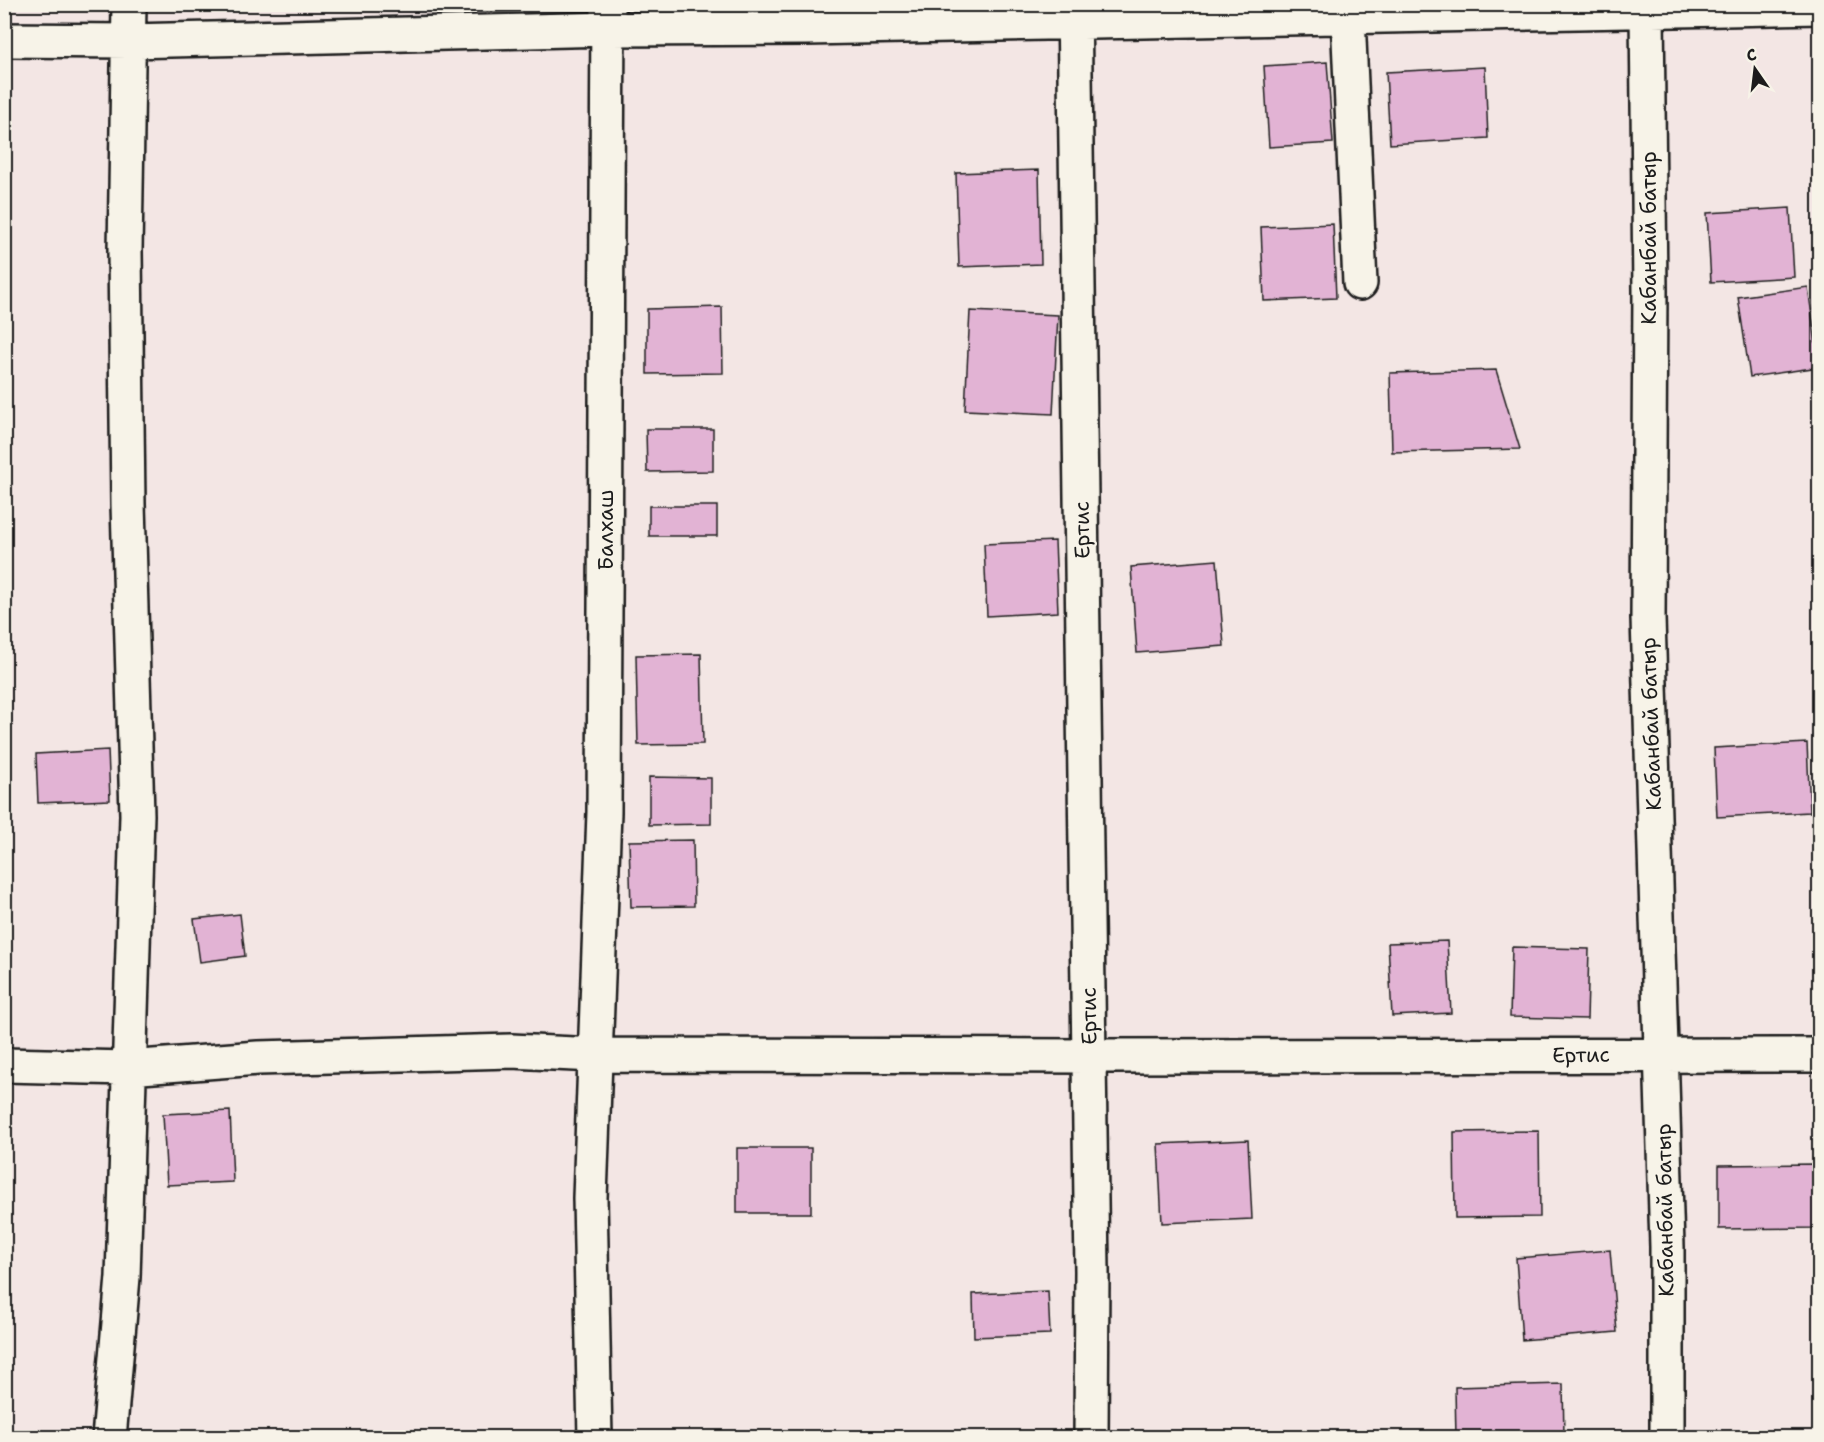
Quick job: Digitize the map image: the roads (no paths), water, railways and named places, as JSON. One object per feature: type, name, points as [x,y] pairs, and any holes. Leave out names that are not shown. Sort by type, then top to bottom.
[{"type":"street","points":[[109,1437],[123,1277],[137,815],[128,492],[125,251],[129,4]]},
{"type":"street","points":[[4,40],[129,41],[608,17],[1074,14],[1348,17],[1820,8]]},
{"type":"street","name":"Кабанбай батыр","points":[[1647,11],[1650,291],[1648,618],[1667,1247],[1667,1437]]},
{"type":"street","name":"Ертис","points":[[1074,14],[1090,1056],[1091,1437]]},
{"type":"street","name":"Балхаш","points":[[595,1437],[590,1198],[604,788],[608,17]]},
{"type":"street","points":[[1348,17],[1360,284]]},
{"type":"street","points":[[4,1065],[128,1068],[258,1058],[511,1051],[596,1055],[1090,1056]]},
{"type":"street","name":"Ертис","points":[[1090,1056],[1820,1055]]}]
